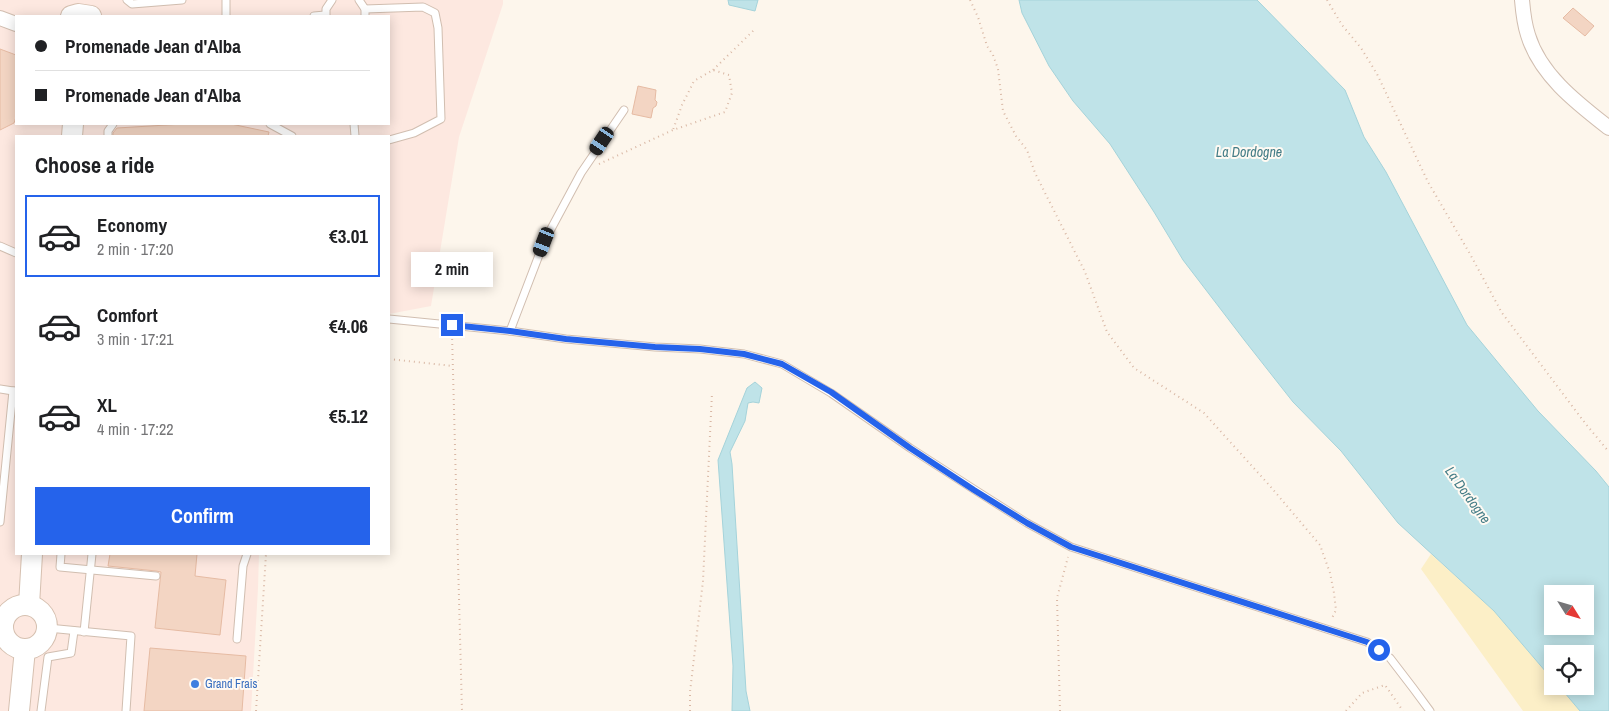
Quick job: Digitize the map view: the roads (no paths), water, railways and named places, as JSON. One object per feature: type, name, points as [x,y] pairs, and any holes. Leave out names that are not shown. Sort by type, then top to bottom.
[{"type":"main road","points":[[29,605],[32,555]]},
{"type":"main road","points":[[22,605],[35,607],[44,616],[48,628],[46,635],[38,646],[25,649],[13,646],[2,629],[6,616],[10,611],[22,605]]},
{"type":"main road","points":[[18,711],[25,649]]},
{"type":"street","points":[[1522,0],[1528,37],[1541,62],[1555,82],[1609,128]]},
{"type":"street","points":[[0,18],[15,24]]},
{"type":"lane","points":[[126,0],[132,4],[182,0]]},
{"type":"lane","points":[[226,0],[226,15]]},
{"type":"lane","points":[[325,15],[332,0]]},
{"type":"lane","points":[[359,0],[365,13],[423,8],[435,13],[438,28],[441,118],[414,133],[390,140]]},
{"type":"lane","points":[[510,331],[544,242],[581,173],[624,110]]},
{"type":"lane","points":[[272,125],[290,135]]},
{"type":"lane","points":[[0,246],[15,253]]},
{"type":"lane","points":[[390,319],[510,331],[566,339],[744,354],[782,364],[831,392],[910,448],[974,490],[1027,523],[1071,547],[1367,642],[1390,658],[1430,711]]},
{"type":"lane","points":[[0,389],[15,391],[0,522]]},
{"type":"lane","points":[[61,555],[60,567],[156,576]]},
{"type":"lane","points":[[84,632],[92,555]]},
{"type":"lane","points":[[237,639],[247,555]]},
{"type":"lane","points":[[48,628],[131,636],[126,711]]},
{"type":"lane","points":[[40,711],[48,657],[71,653],[74,631]]},
{"type":"water","points":[[728,0],[758,0],[755,11],[729,5]]},
{"type":"water","name":"La Dordogne","points":[[1019,0],[1257,0],[1345,90],[1364,137],[1386,172],[1467,325],[1538,411],[1609,487],[1609,711],[1580,711],[1567,695],[1594,695],[1594,645],[1544,645],[1544,670],[1494,611],[1398,523],[1341,451],[1293,402],[1183,260],[1110,144],[1073,101],[1049,66],[1022,13]]},
{"type":"water","points":[[755,382],[762,388],[759,403],[748,403],[745,421],[730,452],[746,691],[750,711],[732,711],[733,666],[718,460],[747,388]]},
{"type":"place","name":"Grand Frais","points":[[195,684]]}]
